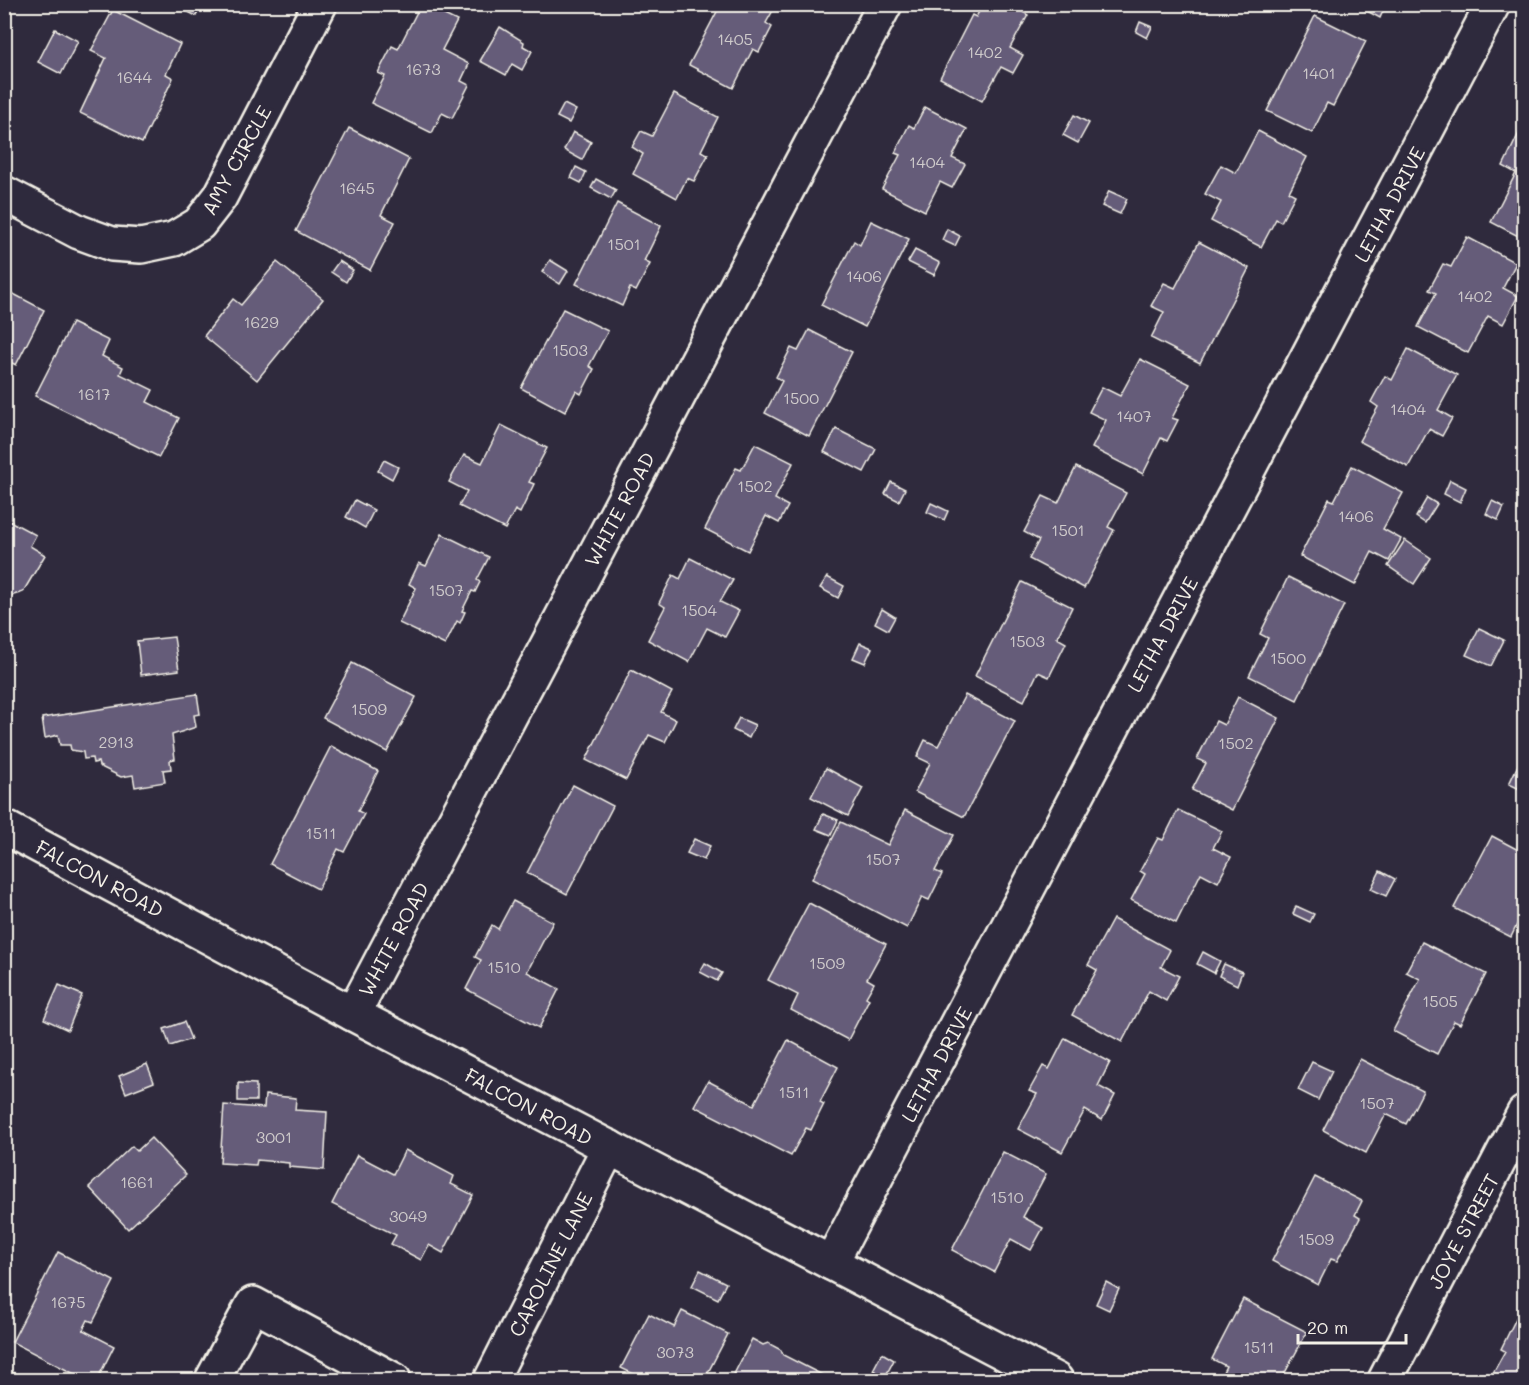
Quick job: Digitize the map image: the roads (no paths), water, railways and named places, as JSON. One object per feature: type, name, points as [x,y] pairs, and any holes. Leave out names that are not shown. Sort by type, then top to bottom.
[{"type":"street","name":"AMY CIRCLE","points":[[4,193],[79,231],[112,244],[141,246],[174,239],[200,224],[220,197],[320,4]]},
{"type":"street","name":"WHITE ROAD","points":[[353,1014],[885,4]]},
{"type":"street","name":"LETHA DRIVE","points":[[831,1263],[1493,4]]},
{"type":"street","name":"FALCON ROAD","points":[[4,827],[353,1014],[1056,1380]]},
{"type":"street","name":"JOYE STREET","points":[[1385,1380],[1524,1113]]},
{"type":"street","name":"CAROLINE LANE","points":[[491,1380],[609,1147]]},
{"type":"street","points":[[212,1380],[253,1304],[394,1380]]}]
